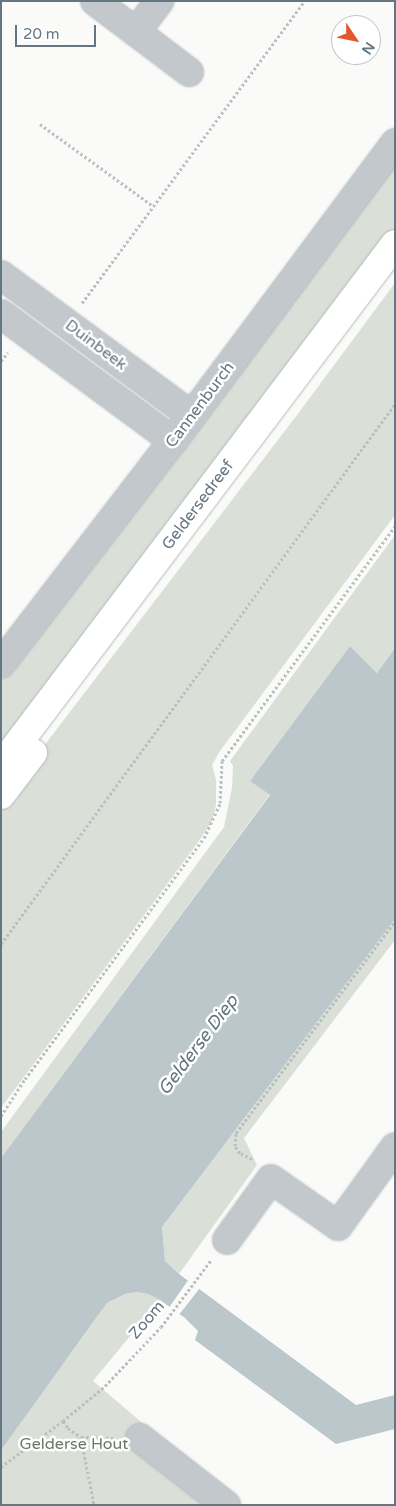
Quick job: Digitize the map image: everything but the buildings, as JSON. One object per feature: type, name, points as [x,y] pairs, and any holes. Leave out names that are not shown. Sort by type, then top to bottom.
[{"type":"main road","name":"Geldersedreef","points":[[1,766],[395,244]]},
{"type":"main road","name":"Geldersedreef","points":[[1,795],[395,274]]},
{"type":"street","points":[[95,1],[189,72]]},
{"type":"street","points":[[136,32],[159,1]]},
{"type":"street","name":"Cannenburch","points":[[1,664],[192,416],[395,143]]},
{"type":"street","name":"Duinbeek","points":[[1,275],[192,416]]},
{"type":"street","name":"Duinbeek","points":[[1,314],[173,441]]},
{"type":"street","points":[[227,1240],[271,1179],[338,1226],[395,1147]]},
{"type":"street","points":[[140,1438],[226,1505]]},
{"type":"path","points":[[67,323],[305,1]]},
{"type":"path","points":[[40,124],[152,206]]},
{"type":"path","points":[[1,944],[395,404]]},
{"type":"path","points":[[1,1116],[25,1078],[204,838],[220,803],[222,760],[395,526]]},
{"type":"path","points":[[257,1161],[240,1153],[235,1146],[236,1133],[395,921]]},
{"type":"path","name":"Zoom","points":[[1,1467],[63,1421],[105,1386],[161,1327],[205,1268]]},
{"type":"path","points":[[63,1421],[68,1428],[81,1437],[94,1505]]},
{"type":"green space","points":[[395,164],[395,231],[1,750],[1,681],[134,509]]},
{"type":"green space","points":[[395,283],[395,515],[220,751],[212,765],[216,780],[216,805],[212,821],[199,841],[1,1108],[1,802],[297,415]]},
{"type":"green space","points":[[395,535],[395,648],[377,673],[350,646],[250,781],[270,794],[1,1158],[1,1132],[224,827],[232,788],[233,766],[230,761]]},
{"type":"green space","points":[[395,919],[395,940],[244,1138],[257,1165],[179,1274],[165,1262],[162,1227]]},
{"type":"green space","name":"Gelderse Hout","points":[[136,1292],[148,1294],[160,1300],[93,1381],[239,1505],[1,1505],[1,1436],[67,1359],[107,1303],[125,1294]]},
{"type":"water","name":"Gelderse Diep","points":[[350,646],[377,673],[395,648],[395,919],[162,1227],[165,1261],[179,1274],[356,1405],[395,1395],[395,1429],[336,1444],[195,1340],[198,1331],[185,1318],[160,1300],[148,1294],[136,1292],[125,1294],[107,1303],[1,1450],[1,1158],[270,795],[250,781]]},
{"type":"pier","points":[[189,1279],[200,1288],[178,1316],[168,1309]]}]
